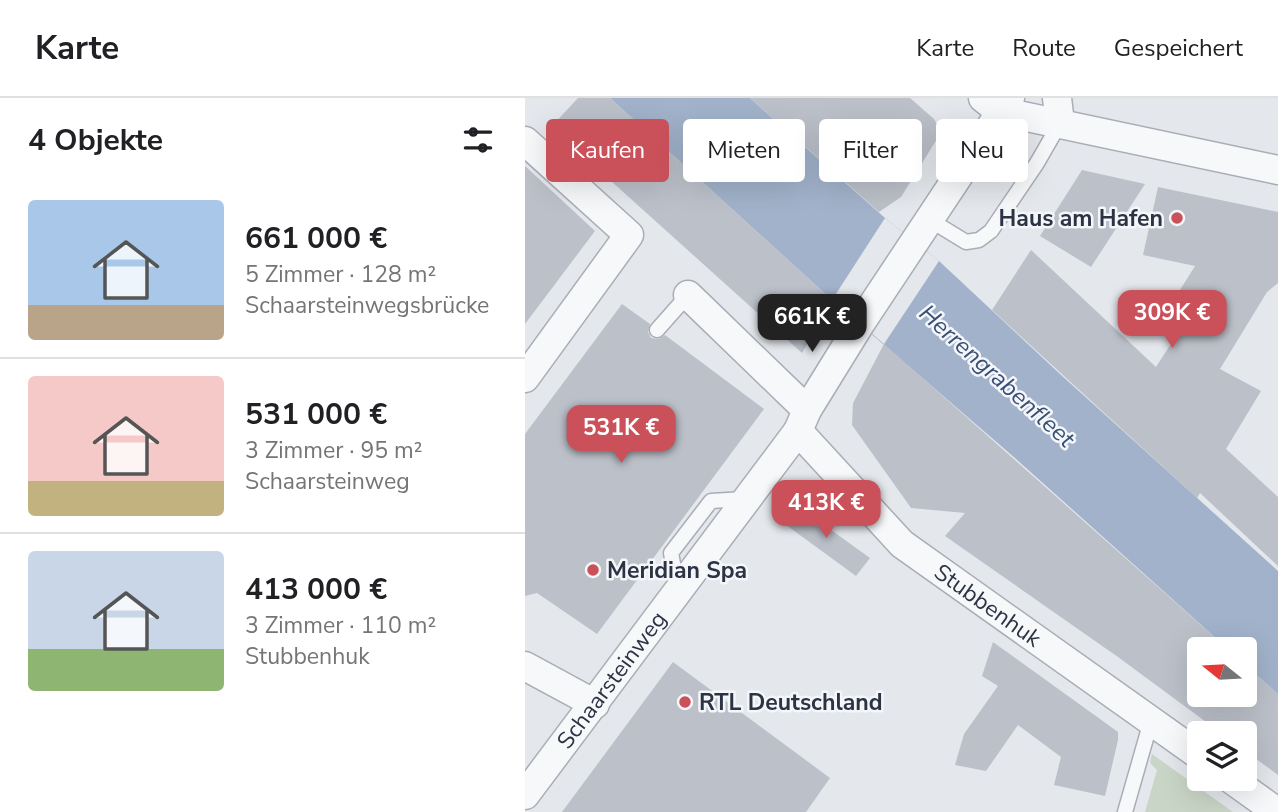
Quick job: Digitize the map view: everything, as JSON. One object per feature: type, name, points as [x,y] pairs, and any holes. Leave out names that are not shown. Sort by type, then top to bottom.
[{"type":"street","points":[[997,102],[1039,98]]},
{"type":"street","points":[[997,102],[1058,110],[1278,170]]},
{"type":"street","name":"Schaarsteinweg","points":[[525,795],[747,499],[802,421],[860,324],[923,231],[997,102]]},
{"type":"street","points":[[525,141],[629,235],[525,378]]},
{"type":"street","name":"Stubbenhuk","points":[[688,295],[802,421],[902,544],[1187,746]]},
{"type":"street","points":[[525,666],[595,704]]},
{"type":"street","points":[[1248,791],[1277,812]]},
{"type":"lane","points":[[923,231],[966,242],[979,240],[991,231],[1037,163],[1058,110]]},
{"type":"lane","points":[[657,330],[688,295]]},
{"type":"lane","points":[[1125,812],[1151,720]]},
{"type":"green space","points":[[1152,754],[1187,779],[1187,791],[1204,791],[1233,812],[1145,812],[1157,770],[1150,763]]},
{"type":"water","points":[[610,98],[750,98],[774,119],[683,119],[683,164],[669,152],[669,119],[633,119]]},
{"type":"water","name":"Herrengrabenfleet","points":[[805,147],[819,159],[819,182],[844,182],[939,261],[1278,571],[1278,694],[1257,675],[1257,637],[1215,637],[1015,458],[832,300],[702,182],[805,182]]},
{"type":"pier","points":[[885,218],[939,261],[884,344],[832,300]]},
{"type":"building","points":[[578,98],[610,98],[633,119],[558,119]]},
{"type":"building","points":[[750,98],[910,98],[934,119],[936,141],[922,163],[922,119],[819,119],[819,159],[805,147],[805,119],[774,119]]},
{"type":"building","points":[[669,152],[683,164],[683,182],[702,182],[832,300],[802,353],[612,182],[669,182]]},
{"type":"building","points":[[525,166],[595,231],[525,324]]},
{"type":"building","points":[[1082,170],[1145,184],[1091,267],[1040,236]]},
{"type":"building","points":[[845,182],[910,182],[901,197],[879,212]]},
{"type":"building","points":[[1158,187],[1278,212],[1278,283],[1267,292],[1220,369],[1261,391],[1226,449],[1278,497],[1278,566],[1200,493],[1197,498],[992,310],[1031,250],[1156,367],[1183,325],[1165,314],[1195,266],[1143,255]]},
{"type":"building","points":[[622,304],[650,324],[648,332],[651,338],[659,339],[665,335],[764,409],[597,634],[537,593],[525,596],[525,434]]},
{"type":"building","points":[[884,344],[1214,637],[1187,637],[1187,707],[1257,707],[1257,675],[1278,694],[1278,775],[1257,760],[1257,721],[1205,721],[945,536],[965,513],[911,508],[852,425],[853,403]]},
{"type":"building","points":[[795,504],[870,558],[856,576],[782,522]]},
{"type":"building","points":[[993,642],[1118,732],[1105,796],[1054,785],[1061,757],[1018,725],[986,771],[955,765],[964,734],[998,686],[982,676]]},
{"type":"building","name":"RTL Deutschland","points":[[673,662],[830,778],[806,812],[562,812]]},
{"type":"place","name":"Haus am Hafen","points":[[1177,218]]},
{"type":"place","name":"Meridian Spa","points":[[593,570]]},
{"type":"place","name":"RTL Deutschland","points":[[685,702]]}]
